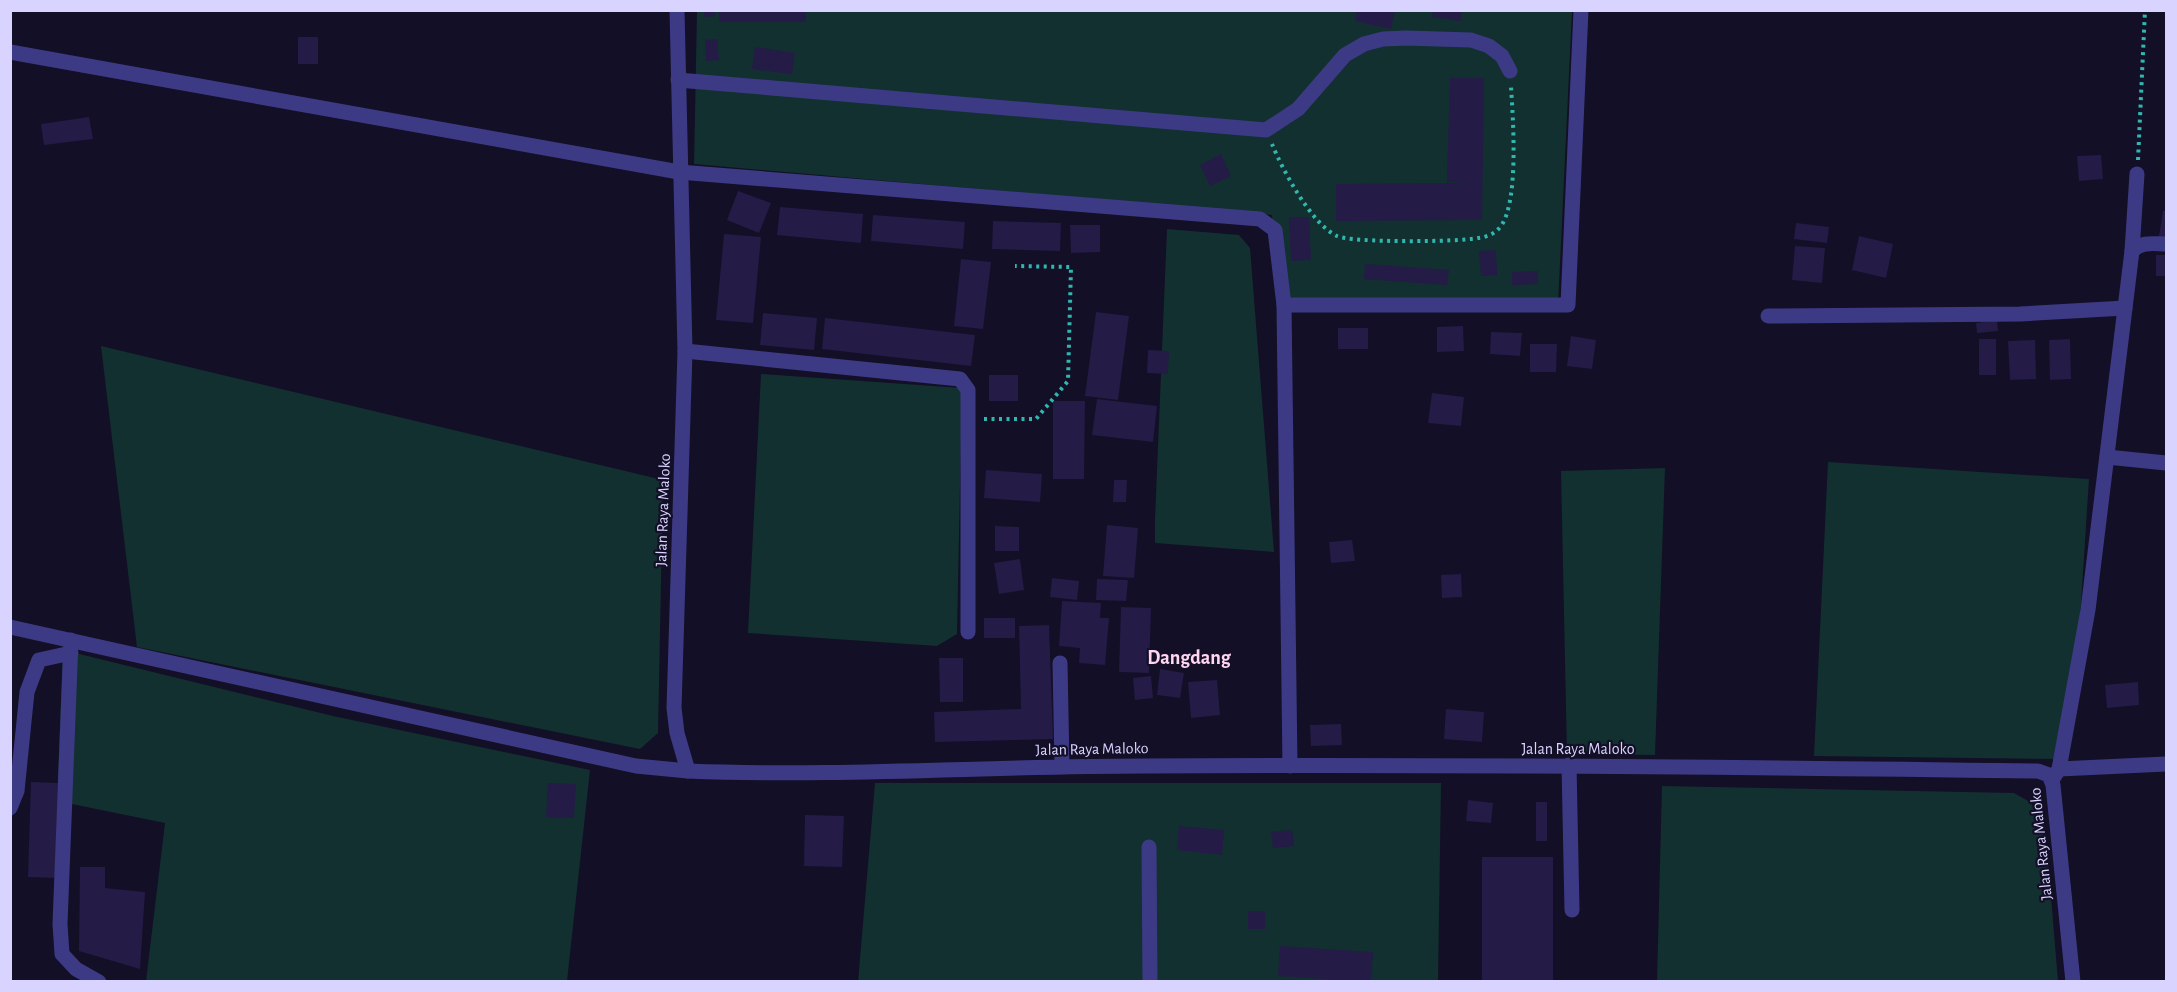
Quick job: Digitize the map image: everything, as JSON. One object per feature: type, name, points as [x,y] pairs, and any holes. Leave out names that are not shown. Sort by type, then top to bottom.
[{"type":"street","name":"Jalan Raya Maloko","points":[[677,10],[685,351],[674,708],[677,733],[688,771],[864,771],[1062,766],[1569,765],[2038,771],[2049,775],[2056,774],[2073,981]]},
{"type":"street","points":[[1284,305],[1568,305],[1581,10]]},
{"type":"street","points":[[678,80],[1266,130],[1298,109],[1346,55],[1364,44],[1383,39],[1471,40],[1489,46],[1502,56],[1509,71]]},
{"type":"street","points":[[10,52],[680,172],[1260,219],[1275,230],[1284,305],[1290,766]]},
{"type":"street","points":[[2137,174],[2132,251],[2088,610],[2056,774],[2166,764]]},
{"type":"street","points":[[2132,251],[2138,245],[2147,243],[2166,244]]},
{"type":"street","points":[[1768,315],[2020,314],[2125,308]]},
{"type":"street","points":[[685,351],[960,379],[968,390],[968,632]]},
{"type":"street","points":[[2107,457],[2166,464]]},
{"type":"street","points":[[10,627],[71,646],[636,766],[688,771]]},
{"type":"street","points":[[10,808],[17,791],[27,692],[39,660],[71,646]]},
{"type":"street","points":[[71,646],[60,924],[62,954],[76,969],[99,981]]},
{"type":"street","points":[[1060,663],[1062,766]]},
{"type":"street","points":[[1569,765],[1572,910]]},
{"type":"street","points":[[1149,847],[1150,981]]},
{"type":"path","points":[[2137,174],[2145,10]]},
{"type":"path","points":[[1266,130],[1283,170],[1298,193],[1313,214],[1336,236],[1348,240],[1387,241],[1476,239],[1499,229],[1510,202],[1513,164],[1509,71]]},
{"type":"path","points":[[968,419],[1036,419],[1068,381],[1071,267],[1014,266]]},
{"type":"green space","points":[[697,11],[1572,11],[1558,305],[1277,298],[1272,215],[694,164]]},
{"type":"green space","points":[[1167,229],[1239,235],[1250,248],[1274,552],[1155,543]]},
{"type":"green space","points":[[101,346],[663,480],[658,733],[640,749],[137,647]]},
{"type":"green space","points":[[761,374],[962,388],[957,634],[937,646],[748,633]]},
{"type":"green space","points":[[1828,462],[2089,479],[2075,697],[2056,759],[1814,756]]},
{"type":"green space","points":[[1665,468],[1655,755],[1567,754],[1561,471]]},
{"type":"green space","points":[[63,650],[333,716],[590,770],[567,981],[146,981],[165,823],[57,801]]},
{"type":"green space","points":[[875,783],[1441,783],[1438,981],[858,982]]},
{"type":"green space","points":[[1662,786],[2014,793],[2030,802],[2045,825],[2058,981],[1657,981]]},
{"type":"building","points":[[704,10],[715,10],[715,16],[704,17]]},
{"type":"building","points":[[719,10],[806,10],[806,22],[719,22]]},
{"type":"building","points":[[1357,10],[1395,10],[1391,29],[1355,21]]},
{"type":"building","points":[[1433,10],[1462,10],[1461,21],[1432,17]]},
{"type":"building","points":[[298,37],[318,37],[318,64],[298,64]]},
{"type":"building","points":[[717,39],[719,60],[706,61],[705,40]]},
{"type":"building","points":[[755,47],[795,53],[792,74],[752,69]]},
{"type":"building","points":[[1450,78],[1484,78],[1482,220],[1336,221],[1336,184],[1465,183],[1447,182]]},
{"type":"building","points":[[89,117],[93,139],[44,145],[41,124]]},
{"type":"building","points":[[1221,154],[1231,176],[1210,186],[1200,165]]},
{"type":"building","points":[[2101,155],[2103,179],[2079,181],[2077,156]]},
{"type":"building","points":[[738,191],[771,203],[759,233],[727,220]]},
{"type":"building","points":[[780,207],[863,214],[861,243],[777,235]]},
{"type":"building","points":[[2163,211],[2166,211],[2166,243],[2158,242]]},
{"type":"building","points":[[873,215],[965,222],[963,249],[871,241]]},
{"type":"building","points":[[1289,217],[1309,217],[1311,260],[1291,261]]},
{"type":"building","points":[[993,221],[1061,223],[1060,251],[992,249]]},
{"type":"building","points":[[1796,223],[1829,227],[1827,243],[1794,239]]},
{"type":"building","points":[[1070,225],[1100,225],[1100,252],[1071,253]]},
{"type":"building","points":[[724,234],[761,237],[753,323],[716,320]]},
{"type":"building","points":[[1859,236],[1893,244],[1886,278],[1852,270]]},
{"type":"building","points":[[1795,246],[1825,248],[1822,283],[1792,280]]},
{"type":"building","points":[[1496,250],[1497,275],[1481,276],[1479,251]]},
{"type":"building","points":[[2156,255],[2166,255],[2166,276],[2156,276]]},
{"type":"building","points":[[961,259],[991,262],[983,329],[954,326]]},
{"type":"building","points":[[1365,264],[1449,270],[1447,285],[1364,279]]},
{"type":"building","points":[[1538,271],[1538,284],[1512,285],[1512,272]]},
{"type":"building","points":[[1096,312],[1129,316],[1118,400],[1085,396]]},
{"type":"building","points":[[763,313],[817,318],[814,350],[760,345]]},
{"type":"building","points":[[825,318],[975,335],[971,366],[822,349]]},
{"type":"building","points":[[1997,320],[1998,331],[1977,333],[1976,323]]},
{"type":"building","points":[[1463,326],[1464,351],[1437,352],[1437,327]]},
{"type":"building","points":[[1338,328],[1368,328],[1368,349],[1338,349]]},
{"type":"building","points":[[1491,332],[1522,333],[1520,356],[1490,354]]},
{"type":"building","points":[[1571,336],[1596,340],[1592,369],[1567,366]]},
{"type":"building","points":[[1979,339],[1996,339],[1996,375],[1979,375]]},
{"type":"building","points":[[2070,339],[2071,379],[2050,380],[2049,340]]},
{"type":"building","points":[[2035,340],[2036,379],[2010,380],[2008,341]]},
{"type":"building","points":[[1530,344],[1557,344],[1556,372],[1530,372]]},
{"type":"building","points":[[1148,350],[1169,351],[1168,374],[1147,373]]},
{"type":"building","points":[[989,375],[1018,375],[1018,401],[989,401]]},
{"type":"building","points":[[1432,393],[1464,397],[1461,426],[1428,423]]},
{"type":"building","points":[[1097,399],[1157,406],[1153,442],[1092,435]]},
{"type":"building","points":[[1053,401],[1085,401],[1084,479],[1053,479]]},
{"type":"building","points":[[986,470],[1042,474],[1040,502],[984,498]]},
{"type":"building","points":[[1114,480],[1127,480],[1126,502],[1113,502]]},
{"type":"building","points":[[1107,525],[1138,528],[1134,578],[1103,576]]},
{"type":"building","points":[[995,526],[1019,527],[1019,551],[995,551]]},
{"type":"building","points":[[1352,540],[1355,561],[1331,563],[1329,542]]},
{"type":"building","points":[[1020,559],[1024,590],[999,594],[994,563]]},
{"type":"building","points":[[1461,574],[1462,597],[1442,598],[1441,575]]},
{"type":"building","points":[[1052,578],[1079,581],[1077,600],[1050,597]]},
{"type":"building","points":[[1097,579],[1128,580],[1126,601],[1096,600]]},
{"type":"building","points":[[1062,601],[1101,603],[1100,618],[1109,618],[1105,665],[1079,663],[1080,648],[1059,646]]},
{"type":"building","points":[[1121,607],[1151,608],[1149,673],[1119,672]]},
{"type":"building","points":[[984,618],[1015,618],[1015,638],[984,638]]},
{"type":"building","points":[[1049,625],[1053,739],[935,742],[934,712],[1021,709],[1019,626]]},
{"type":"building","points":[[939,658],[963,658],[963,702],[940,702]]},
{"type":"building","points":[[1160,669],[1184,673],[1180,698],[1157,695]]},
{"type":"building","points":[[1151,676],[1153,698],[1135,700],[1133,678]]},
{"type":"building","points":[[1217,680],[1220,715],[1191,718],[1188,682]]},
{"type":"building","points":[[2138,682],[2139,705],[2107,708],[2105,685]]},
{"type":"building","points":[[1446,709],[1484,712],[1482,742],[1444,739]]},
{"type":"building","points":[[1341,724],[1342,745],[1311,746],[1310,725]]},
{"type":"building","points":[[31,782],[58,783],[55,878],[28,877]]},
{"type":"building","points":[[548,783],[576,784],[574,818],[546,817]]},
{"type":"building","points":[[1468,800],[1493,803],[1491,823],[1466,821]]},
{"type":"building","points":[[1536,802],[1547,802],[1547,841],[1536,841]]},
{"type":"building","points":[[805,815],[844,816],[842,867],[804,866]]},
{"type":"building","points":[[1179,826],[1224,830],[1222,855],[1177,850]]},
{"type":"building","points":[[1292,830],[1294,846],[1273,848],[1271,832]]},
{"type":"building","points":[[1482,857],[1553,857],[1553,982],[1482,982]]},
{"type":"building","points":[[80,867],[105,867],[105,888],[145,892],[140,969],[79,951]]},
{"type":"building","points":[[1248,911],[1265,911],[1265,929],[1248,929]]},
{"type":"building","points":[[1280,946],[1373,952],[1371,982],[1278,976]]},
{"type":"district","name":"Dangdang","points":[[1189,657]]}]
